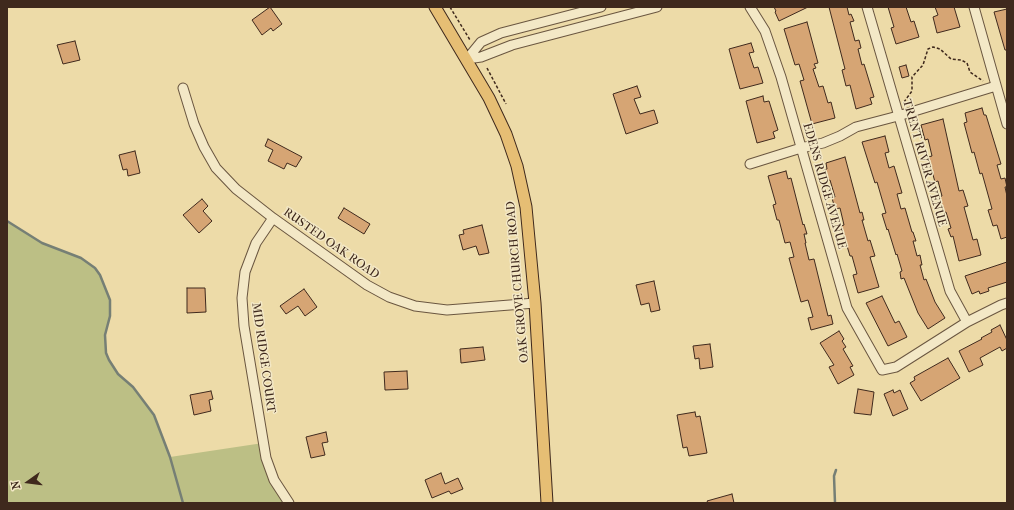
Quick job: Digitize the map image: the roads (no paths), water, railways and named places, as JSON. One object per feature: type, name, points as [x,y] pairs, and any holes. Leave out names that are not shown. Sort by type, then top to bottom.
[{"type":"main road","name":"OAK GROVE CHURCH ROAD","points":[[435,7],[489,98],[506,134],[517,166],[526,207],[535,304],[547,503]]},
{"type":"street","points":[[467,59],[481,42],[501,33],[601,7]]},
{"type":"street","points":[[467,59],[481,57],[512,46],[657,7]]},
{"type":"street","name":"EDENS RIDGE AVENUE","points":[[750,7],[765,31],[781,77],[847,308],[882,370],[896,367],[967,322]]},
{"type":"street","name":"TRENT RIVER AVENUE","points":[[867,7],[950,291],[967,322]]},
{"type":"street","points":[[974,7],[1007,124]]},
{"type":"street","points":[[587,11],[590,25]]},
{"type":"street","points":[[750,164],[822,143],[840,136],[856,127],[898,116],[996,86]]},
{"type":"street","name":"RUSTED OAK ROAD","points":[[183,88],[196,129],[204,147],[214,164],[236,188],[272,218],[367,285],[389,297],[415,306],[447,310],[535,304]]},
{"type":"street","name":"MID RIDGE COURT","points":[[272,218],[256,243],[245,272],[242,298],[244,326],[266,458],[274,480],[290,503]]},
{"type":"street","points":[[967,322],[1007,303]]},
{"type":"waterway","points":[[7,221],[42,243],[81,258],[95,268],[100,275],[110,300],[110,316],[105,335],[106,353],[118,374],[133,387],[154,415],[170,457],[183,503]]},
{"type":"waterway","points":[[835,503],[834,476],[836,470]]}]
